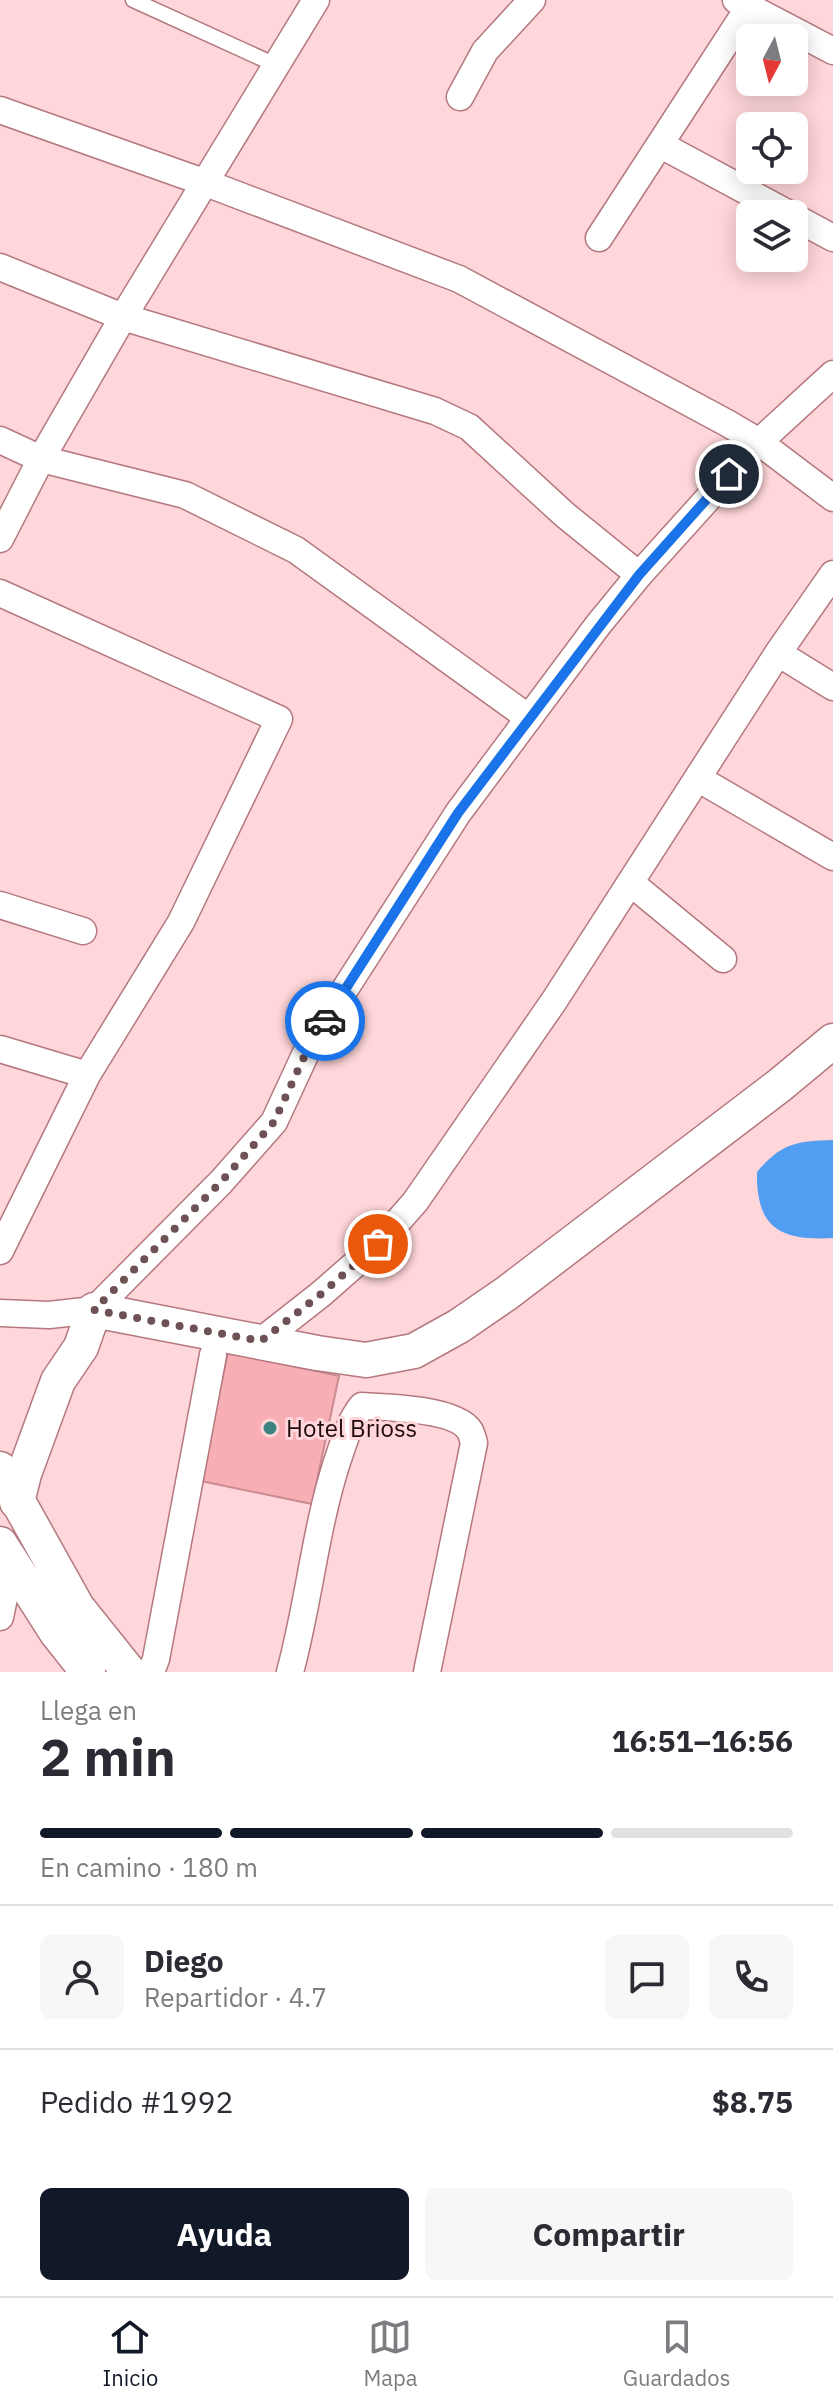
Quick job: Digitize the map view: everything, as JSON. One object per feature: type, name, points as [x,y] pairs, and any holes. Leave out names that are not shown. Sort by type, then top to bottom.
[{"type":"street","points":[[0,539],[41,459],[123,317],[316,0]]},
{"type":"street","points":[[460,97],[485,51],[532,0]]},
{"type":"street","points":[[599,238],[661,145],[743,4],[833,51]]},
{"type":"street","points":[[0,110],[206,183],[459,279],[759,442],[833,498]]},
{"type":"street","points":[[661,145],[763,200]]},
{"type":"street","points":[[808,224],[833,238]]},
{"type":"street","points":[[0,267],[123,317],[382,392],[469,427],[565,515],[639,575]]},
{"type":"street","points":[[17,1502],[58,1381],[81,1347],[94,1310],[221,1182],[274,1122],[311,1042],[458,813],[639,575],[759,442],[833,374]]},
{"type":"street","points":[[0,440],[41,459],[185,495],[296,550],[529,718]]},
{"type":"street","points":[[261,1341],[378,1244],[415,1202],[554,1001],[778,653],[833,574]]},
{"type":"street","points":[[0,593],[279,719],[181,922],[87,1075],[0,1251]]},
{"type":"street","points":[[778,653],[833,687]]},
{"type":"street","points":[[699,779],[833,857]]},
{"type":"street","points":[[631,883],[723,959]]},
{"type":"street","points":[[0,905],[83,931]]},
{"type":"street","points":[[0,1313],[49,1315],[94,1310],[366,1360],[414,1351],[459,1326],[507,1293],[833,1041]]},
{"type":"street","points":[[0,1049],[87,1075]]},
{"type":"street","points":[[151,1672],[156,1659],[213,1355]]},
{"type":"street","points":[[290,1672],[330,1484],[345,1437],[362,1406],[408,1409],[454,1419],[469,1429],[474,1443],[427,1672]]},
{"type":"street","points":[[0,1469],[77,1607],[129,1672]]},
{"type":"street","points":[[0,1617],[5,1554]]},
{"type":"street","points":[[5,1554],[57,1633],[88,1672]]},
{"type":"lane","points":[[133,0],[278,66]]},
{"type":"water","points":[[833,1140],[833,1238],[799,1237],[785,1233],[767,1218],[761,1206],[757,1172],[782,1149],[809,1141]]},
{"type":"building","name":"Hotel Brioss","points":[[228,1352],[339,1376],[312,1504],[201,1481]]},
{"type":"way so far","points":[[325,1021],[311,1042],[274,1122],[221,1182],[94,1310],[261,1341],[378,1244]]},
{"type":"place","name":"Hotel Brioss","points":[[270,1428]]},
{"type":"route","points":[[325,1021],[458,813],[598,625],[729,474]]}]
